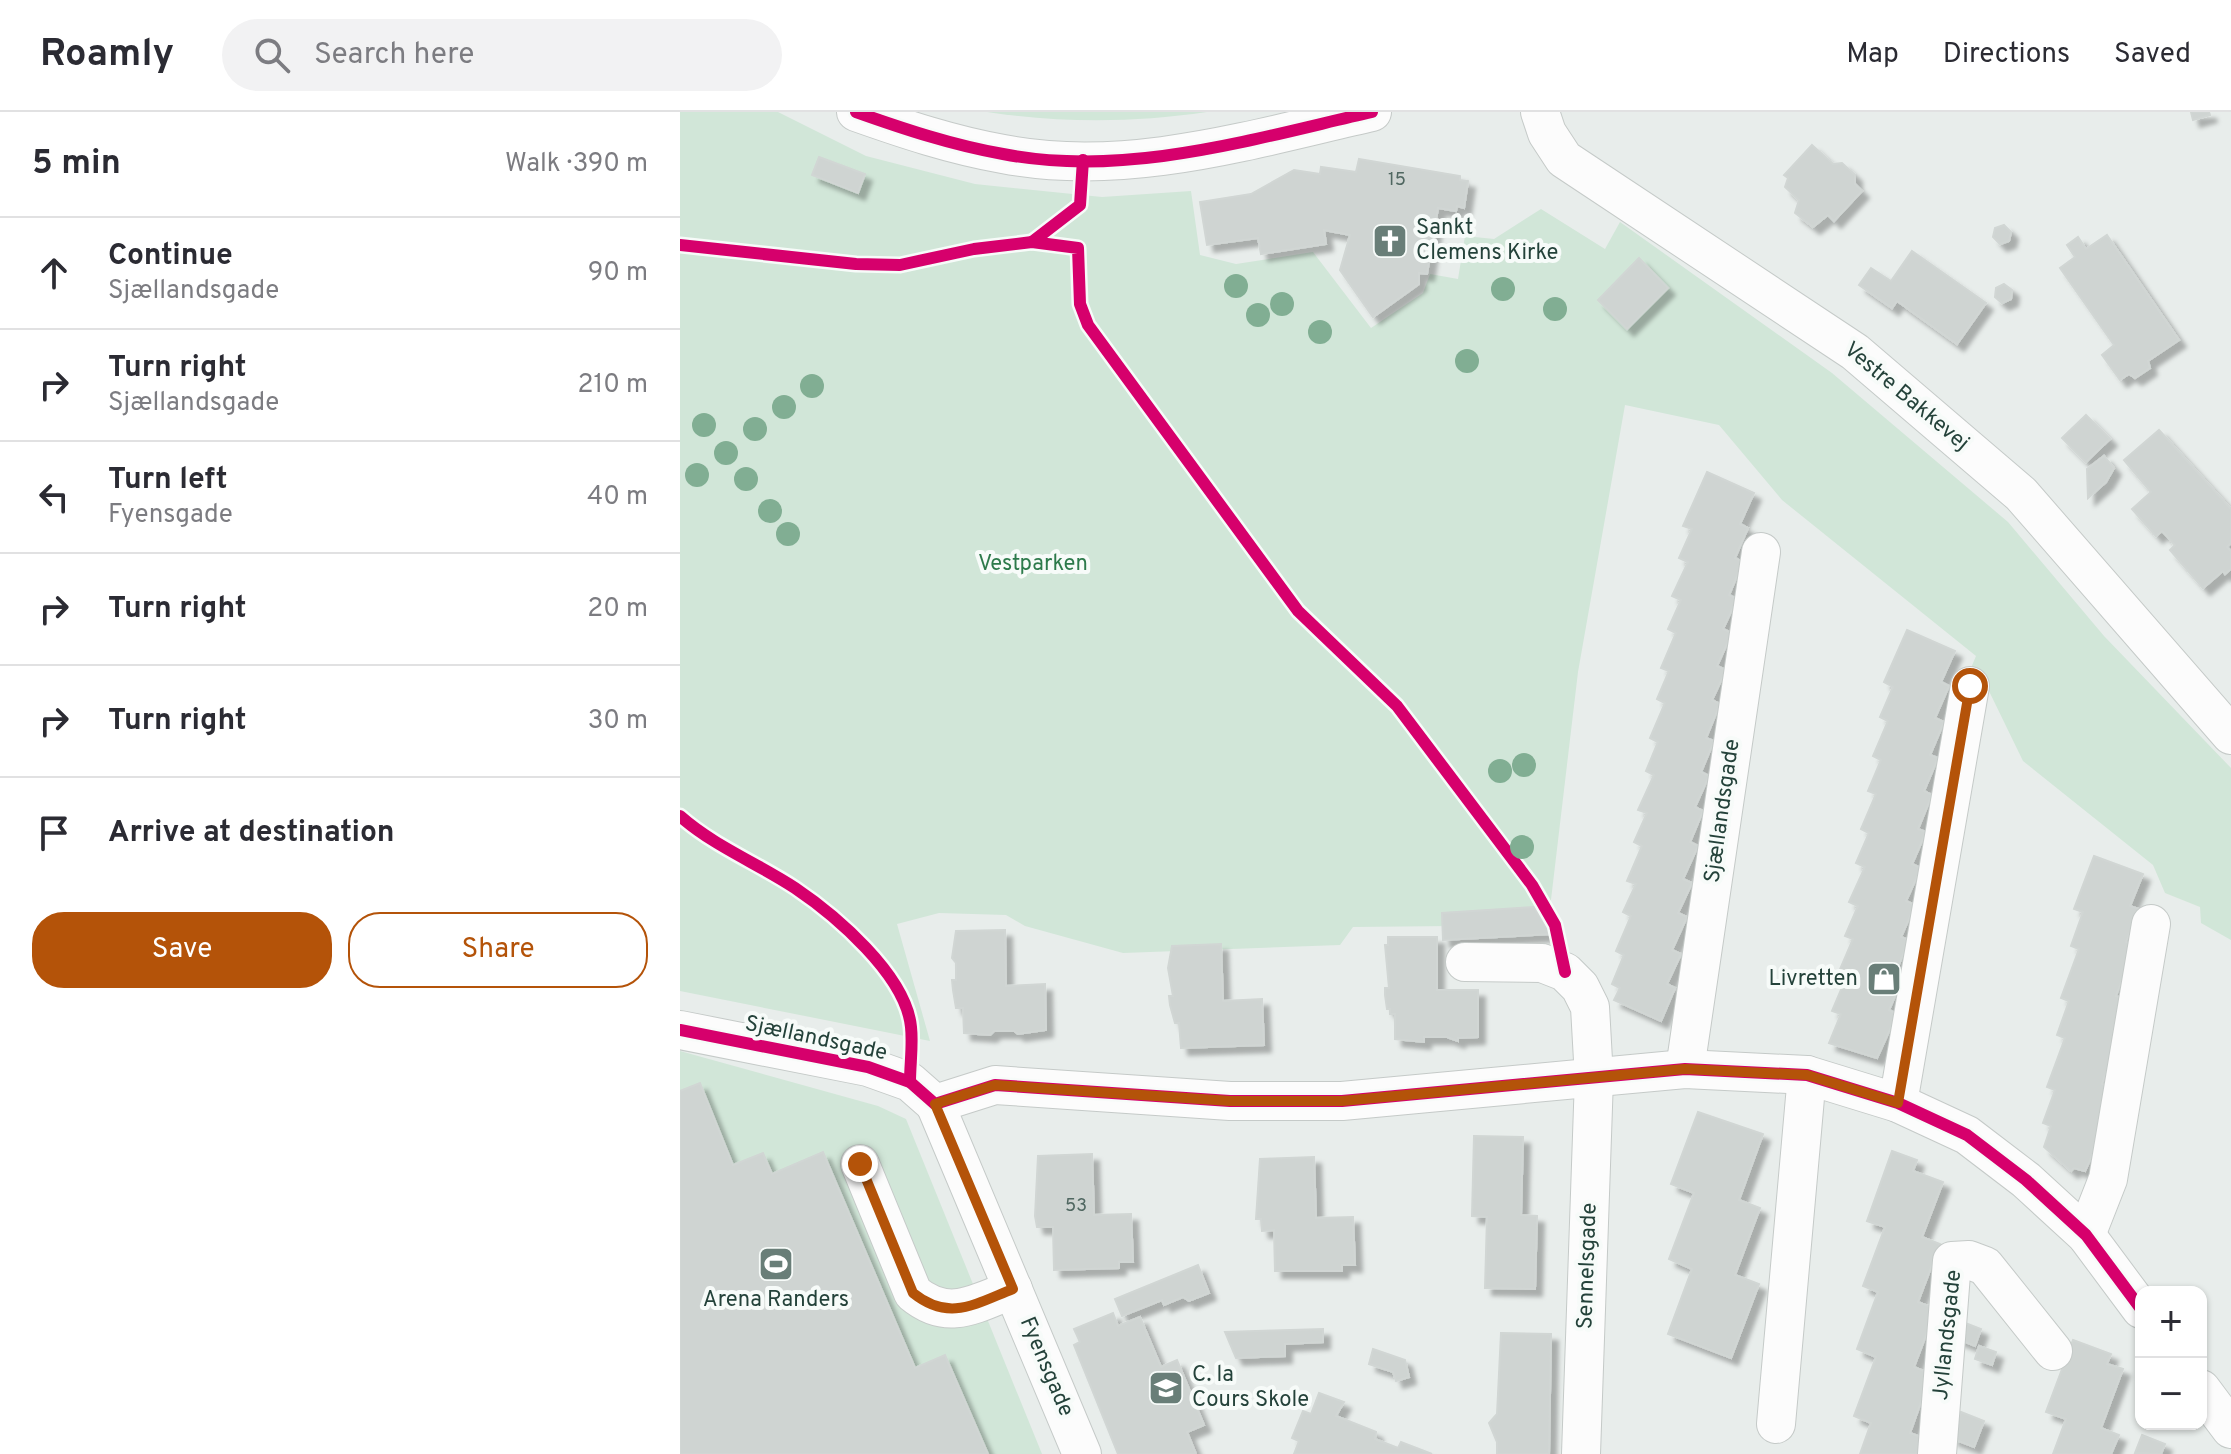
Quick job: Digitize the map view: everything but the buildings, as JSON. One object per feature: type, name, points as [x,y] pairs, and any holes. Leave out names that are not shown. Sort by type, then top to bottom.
[{"type":"street","points":[[856,112],[925,136],[1006,155],[1083,160],[1190,153],[1372,112]]},
{"type":"street","name":"Vestre Bakkevej","points":[[1540,112],[1547,133],[1564,159],[1855,352],[2021,494],[2231,735]]},
{"type":"street","name":"Sjællandsgade","points":[[1685,1069],[1761,552]]},
{"type":"street","points":[[1898,1103],[1970,686]]},
{"type":"street","points":[[2086,1235],[2108,1179],[2151,924]]},
{"type":"street","name":"Sennelsgade","points":[[1465,962],[1542,963],[1565,972],[1580,987],[1590,1007],[1594,1078],[1581,1454]]},
{"type":"street","name":"Sjællandsgade","points":[[680,1030],[868,1067],[910,1082],[935,1104]]},
{"type":"street","points":[[935,1104],[995,1085],[1230,1101],[1342,1101],[1685,1069],[1807,1075],[1898,1103],[1967,1135],[2026,1180],[2086,1235],[2135,1301]]},
{"type":"street","points":[[1776,1424],[1807,1075]]},
{"type":"street","name":"Fyensgade","points":[[935,1104],[1082,1454]]},
{"type":"street","points":[[860,1164],[913,1293],[930,1307],[961,1309],[1013,1289]]},
{"type":"street","name":"Jyllandsgade","points":[[1937,1454],[1952,1261],[1969,1260],[1985,1266],[2053,1351]]},
{"type":"street","points":[[2207,1397],[2231,1429]]},
{"type":"green space","name":"Vestparken","points":[[680,112],[778,112],[866,156],[975,184],[1102,197],[1191,191],[1200,255],[1236,264],[1313,252],[1371,328],[1423,293],[1430,274],[1458,279],[1465,236],[1494,239],[1541,209],[1605,249],[1620,222],[1832,373],[2008,522],[2104,636],[2231,768],[2231,940],[2201,923],[2200,907],[2165,893],[2153,865],[2023,761],[1988,689],[1971,668],[1976,656],[1782,500],[1719,425],[1625,405],[1578,672],[1548,925],[1353,927],[1340,945],[1123,953],[1025,926],[1006,915],[939,913],[897,924],[930,1041],[680,991]]},
{"type":"green space","points":[[987,112],[1207,112],[1097,120]]},
{"type":"green space","name":"Arena Randers","points":[[680,1051],[878,1106],[906,1119],[1042,1454],[680,1454]]},
{"type":"cycle path","points":[[856,112],[928,136],[1003,154],[1049,160],[1096,161],[1189,152],[1372,112]]},
{"type":"cycle path","points":[[1032,242],[1080,205],[1083,160]]},
{"type":"cycle path","points":[[680,245],[856,264],[900,265],[974,249],[1032,242],[1078,248],[1080,304],[1088,325],[1298,611],[1397,706],[1532,885],[1555,925],[1565,972]]},
{"type":"cycle path","points":[[680,816],[721,845],[795,888],[848,930],[883,967],[906,1007],[911,1027],[910,1082]]},
{"type":"cycle path","points":[[680,1030],[868,1067],[910,1082],[935,1104],[995,1085],[1230,1101],[1342,1101],[1685,1069],[1807,1075],[1898,1103],[1967,1135],[2026,1180],[2086,1235],[2135,1301]]},
{"type":"place","name":"Sankt Clemens Kirke","points":[[1390,241]]},
{"type":"place","name":"Livretten","points":[[1884,979]]},
{"type":"place","name":"Arena Randers","points":[[776,1264]]},
{"type":"place","name":"C. la Cours Skole","points":[[1166,1388]]},
{"type":"route","points":[[860,1164],[913,1293],[930,1307],[961,1309],[1013,1289],[935,1104],[968,1091],[995,1085],[1230,1101],[1342,1101],[1685,1069],[1807,1075],[1898,1103],[1970,686]]}]
